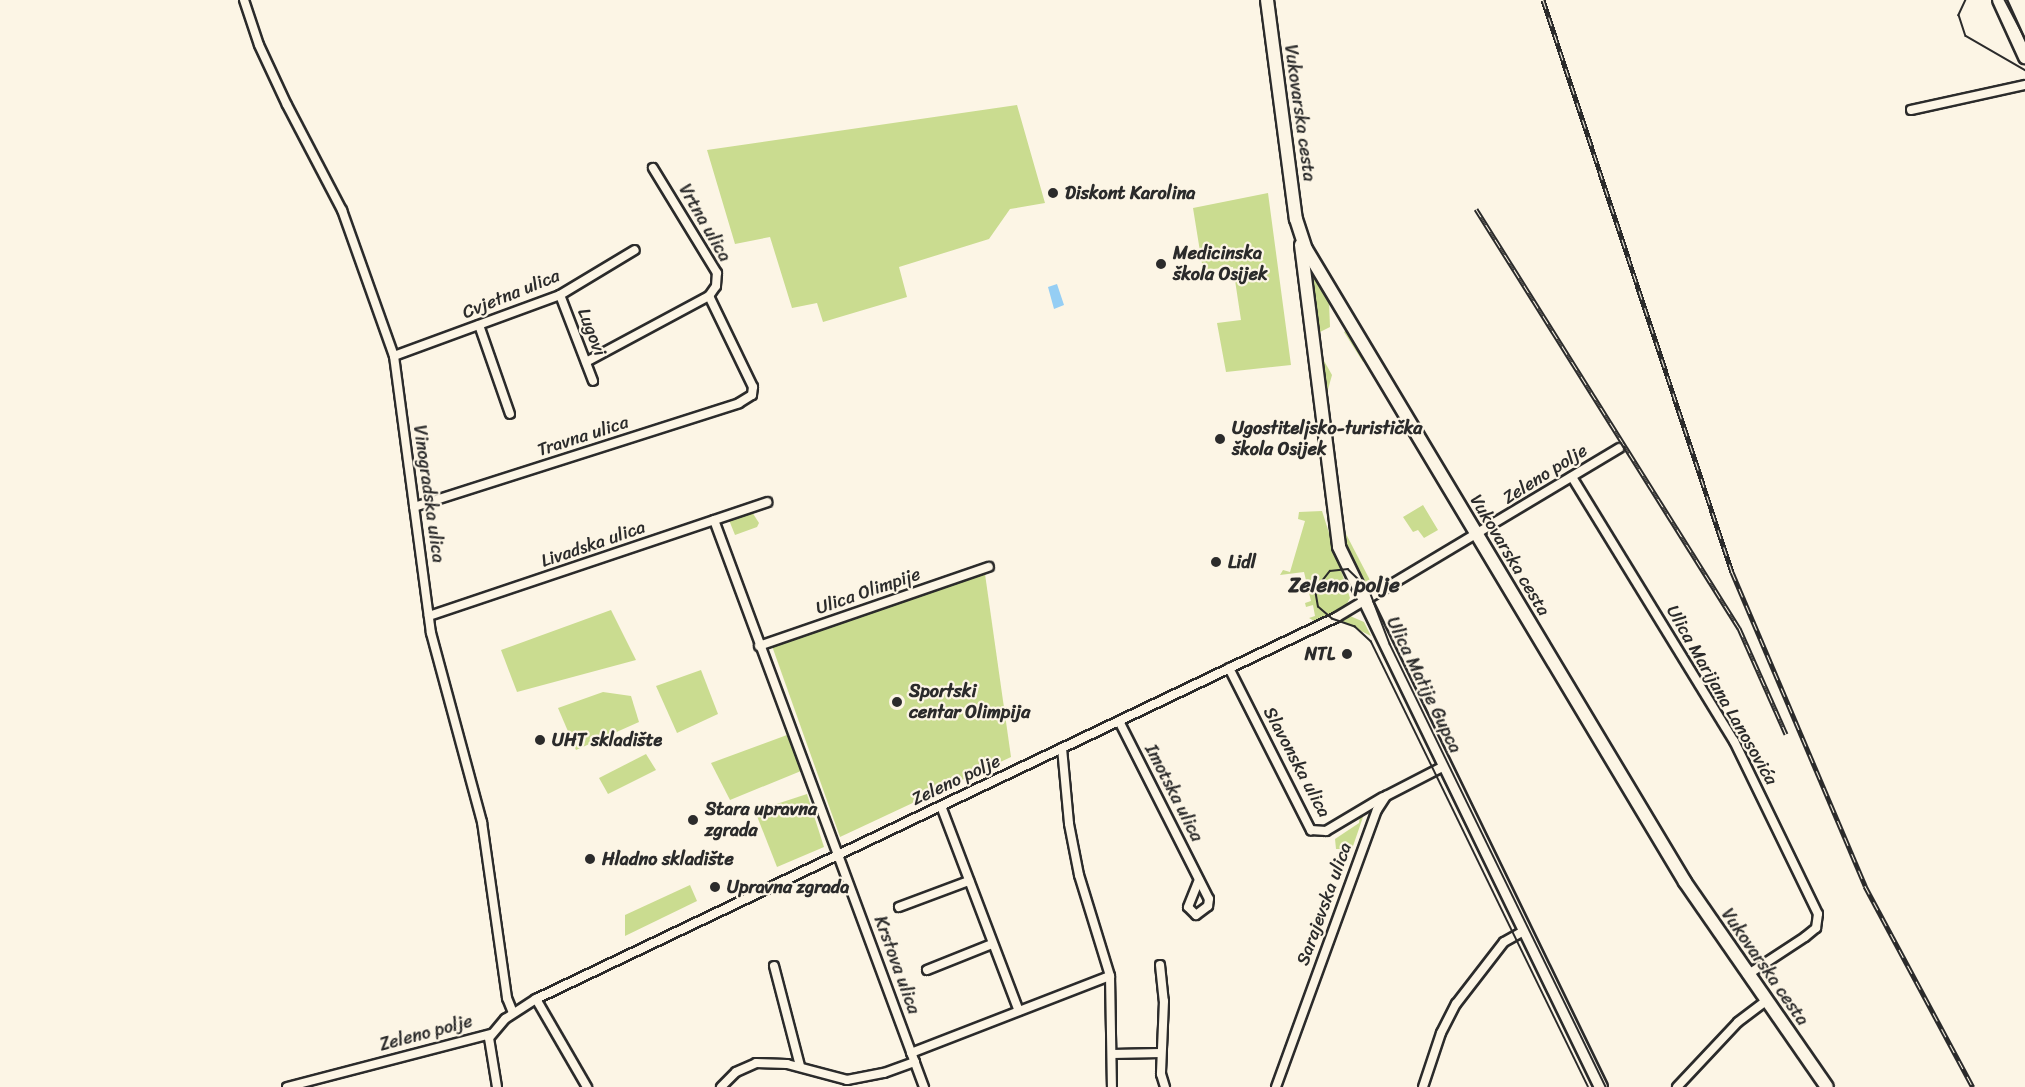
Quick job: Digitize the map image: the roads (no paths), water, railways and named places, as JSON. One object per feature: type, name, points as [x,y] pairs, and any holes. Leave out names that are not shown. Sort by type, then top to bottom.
[{"type":"main road","name":"Vukovarska cesta","points":[[1267,0],[1300,235],[1477,536],[1685,882],[1765,1002],[1827,1087]]},
{"type":"main road","points":[[1999,0],[2025,57]]},
{"type":"main road","name":"Ulica Matije Gupca","points":[[1300,235],[1335,532],[1364,603],[1601,1087]]},
{"type":"street","name":"Vinogradska ulica","points":[[244,0],[259,45],[287,105],[342,210],[394,356],[429,616],[482,822],[507,998],[513,1013]]},
{"type":"street","points":[[1911,110],[2025,85]]},
{"type":"street","name":"Vrtna ulica","points":[[653,168],[717,273],[710,296]]},
{"type":"street","name":"Cvjetna ulica","points":[[394,356],[560,295],[635,250]]},
{"type":"street","name":"Lugovi","points":[[560,295],[593,381]]},
{"type":"street","points":[[586,362],[710,296]]},
{"type":"street","name":"Travna ulica","points":[[414,507],[739,403],[752,395],[753,387],[710,296]]},
{"type":"street","points":[[479,325],[510,414]]},
{"type":"street","name":"Zeleno polje","points":[[287,1087],[491,1034],[513,1013],[536,999],[1364,603],[1618,448]]},
{"type":"street","name":"Ulica Marijana Lanosovića","points":[[1572,477],[1734,741],[1818,914],[1816,928],[1747,975]]},
{"type":"street","name":"Livadska ulica","points":[[429,616],[767,502]]},
{"type":"street","points":[[714,520],[838,854]]},
{"type":"street","name":"Ulica Olimpije","points":[[759,646],[989,567]]},
{"type":"street","name":"Slavonska ulica","points":[[1229,668],[1308,826],[1314,831],[1326,831],[1386,796]]},
{"type":"street","name":"Imotska ulica","points":[[1119,721],[1199,880]]},
{"type":"street","points":[[1062,748],[1073,844],[1110,976],[1112,1087]]},
{"type":"street","points":[[1386,796],[1444,766]]},
{"type":"street","name":"Sarajevska ulica","points":[[1276,1087],[1372,819],[1386,796]]},
{"type":"street","points":[[941,806],[1019,1011]]},
{"type":"street","name":"Krstova ulica","points":[[838,854],[924,1087]]},
{"type":"street","points":[[899,907],[969,881]]},
{"type":"street","points":[[1423,1087],[1441,1033],[1456,1004],[1504,942],[1524,931]]},
{"type":"street","points":[[927,970],[992,944]]},
{"type":"street","points":[[1160,965],[1164,1001],[1161,1053],[1165,1087]]},
{"type":"street","points":[[774,966],[800,1066]]},
{"type":"street","points":[[911,1053],[1110,976]]},
{"type":"street","points":[[536,999],[587,1087]]},
{"type":"street","points":[[1677,1087],[1738,1022],[1765,1002]]},
{"type":"street","points":[[491,1034],[488,1044],[496,1087]]},
{"type":"street","points":[[1112,1054],[1161,1053]]},
{"type":"street","points":[[721,1087],[736,1072],[756,1063],[800,1066],[847,1080],[884,1073],[915,1062]]},
{"type":"water","points":[[1057,284],[1064,305],[1054,309],[1048,287]]},
{"type":"tram line","points":[[1966,0],[1959,15],[1966,36],[2025,70]]},
{"type":"tram line","points":[[2005,0],[2025,38]]},
{"type":"tram line","points":[[1588,1087],[1371,642],[1355,627],[1332,619],[1318,607],[1315,590],[1330,571],[1348,569],[1369,589],[1390,644],[1606,1087]]},
{"type":"railway","points":[[1543,0],[1732,572],[1865,886],[1973,1087]]},
{"type":"railway","points":[[1476,209],[1739,628],[1786,734]]},
{"type":"place","name":"Diskont Karolina","points":[[1053,193]]},
{"type":"place","name":"Medicinska škola Osijek","points":[[1161,264]]},
{"type":"place","name":"Ugostiteljsko-turistička škola Osijek","points":[[1220,439]]},
{"type":"place","name":"Lidl","points":[[1216,562]]},
{"type":"place","name":"NTL","points":[[1347,654]]},
{"type":"place","name":"Sportski centar Olimpija","points":[[897,702]]},
{"type":"place","name":"UHT skladište","points":[[540,740]]},
{"type":"place","name":"Stara upravna zgrada","points":[[693,820]]},
{"type":"place","name":"Hladno skladište","points":[[590,859]]},
{"type":"place","name":"Upravna zgrada","points":[[715,887]]},
{"type":"district","name":"Zeleno polje","points":[[1344,585]]}]
